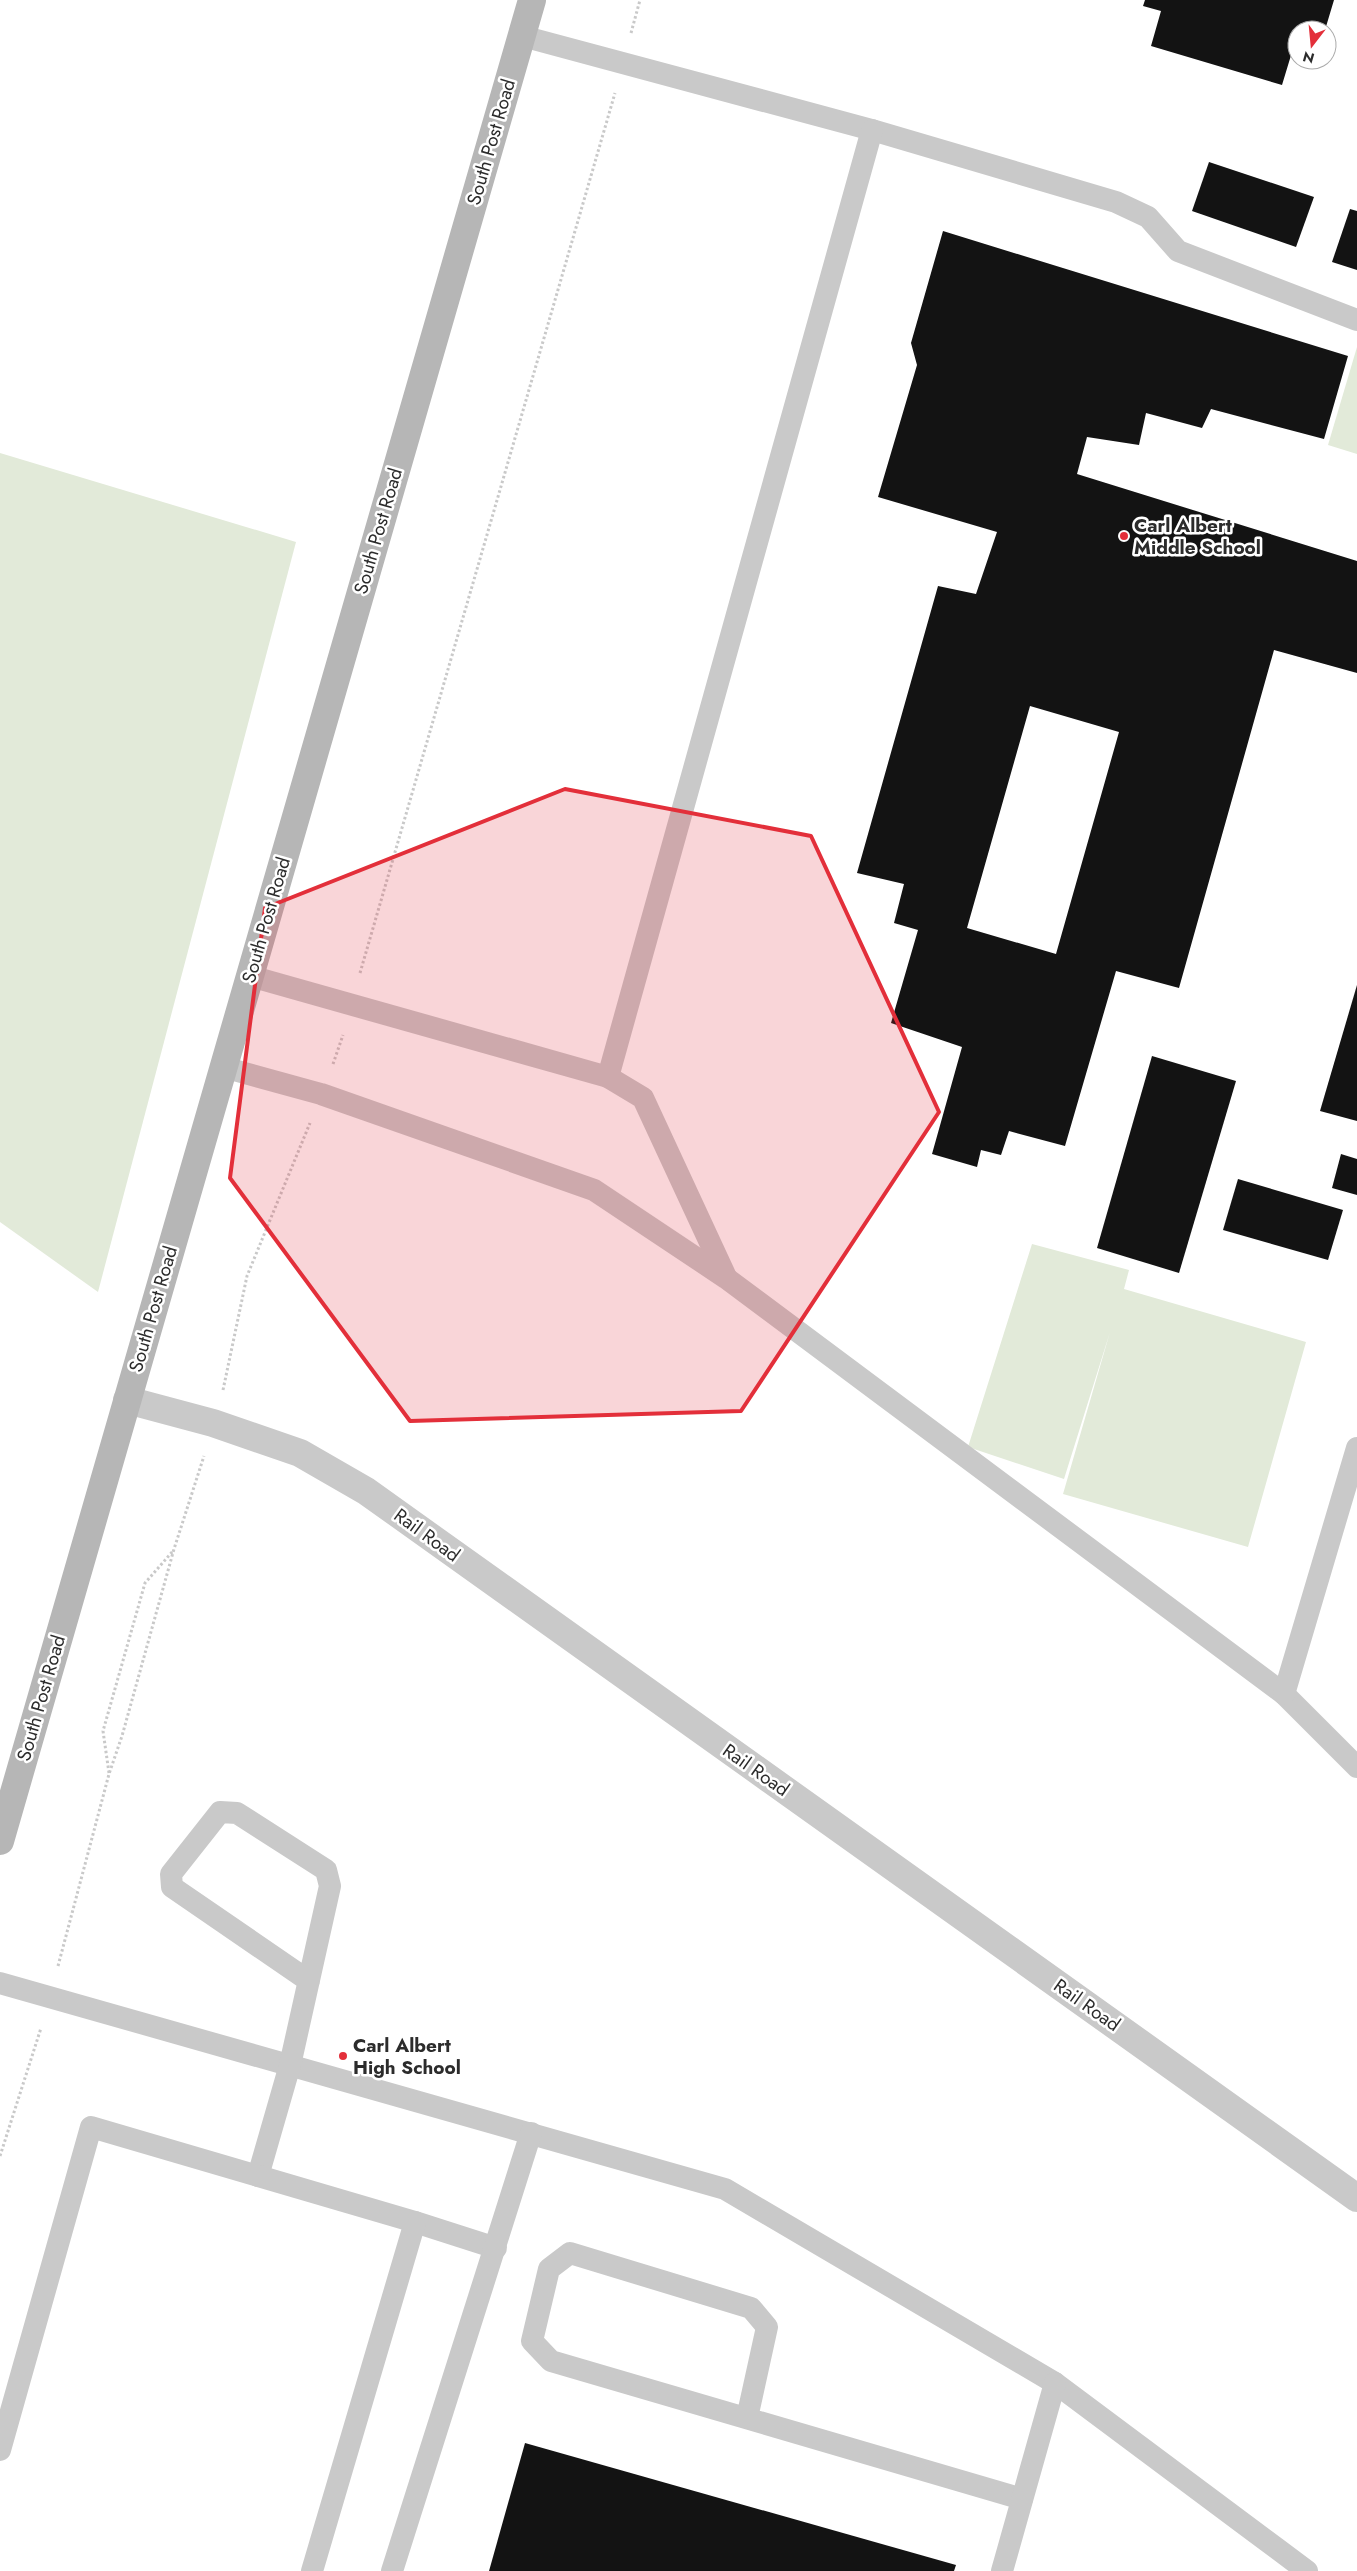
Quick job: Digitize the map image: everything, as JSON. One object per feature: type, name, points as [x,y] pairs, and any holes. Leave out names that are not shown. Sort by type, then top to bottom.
[{"type":"main road","name":"South Post Road","points":[[0,1841],[532,0]]},
{"type":"street","name":"Rail Road","points":[[127,1400],[213,1423],[300,1453],[366,1491],[1357,2198]]},
{"type":"lane","points":[[522,36],[872,130],[1116,202],[1148,217],[1178,251],[1357,320]]},
{"type":"lane","points":[[608,1076],[872,130]]},
{"type":"lane","points":[[250,976],[608,1076],[643,1098],[726,1278]]},
{"type":"lane","points":[[223,1068],[321,1094],[594,1190],[726,1278],[1284,1694],[1357,1767]]},
{"type":"lane","points":[[1284,1694],[1357,1448]]},
{"type":"lane","points":[[258,2176],[290,2065],[309,1981],[330,1886],[326,1870],[237,1813],[220,1812],[171,1874],[172,1887],[309,1981]]},
{"type":"lane","points":[[0,1983],[725,2189],[1055,2382],[1307,2571]]},
{"type":"lane","points":[[0,2450],[91,2126],[415,2222],[496,2248]]},
{"type":"lane","points":[[392,2571],[532,2133]]},
{"type":"lane","points":[[312,2571],[415,2222]]},
{"type":"lane","points":[[747,2418],[767,2327],[752,2308],[570,2253],[549,2269],[532,2341],[551,2361],[1022,2499]]},
{"type":"lane","points":[[1002,2571],[1055,2382]]},
{"type":"path","points":[[628,42],[640,0]]},
{"type":"path","points":[[174,1549],[145,1583],[103,1731],[109,1774],[128,1718],[174,1549],[200,1470],[228,1372],[247,1276],[339,1049],[617,84]]},
{"type":"highlighted area","points":[[565,789],[811,836],[939,1112],[741,1411],[410,1421],[230,1178],[265,908]]},
{"type":"green space","points":[[1357,347],[1357,454],[1328,445]]},
{"type":"green space","points":[[0,453],[296,542],[98,1292],[0,1222]]},
{"type":"green space","points":[[1032,1244],[1129,1270],[1124,1289],[1306,1342],[1248,1547],[1063,1494],[1110,1332],[1064,1479],[968,1447]]},
{"type":"building","points":[[1145,0],[1334,0],[1328,20],[1287,20],[1287,68],[1282,85],[1151,46],[1161,11],[1143,6]]},
{"type":"building","points":[[1209,162],[1314,197],[1296,247],[1192,211]]},
{"type":"building","points":[[1350,209],[1357,211],[1357,270],[1332,262]]},
{"type":"building","points":[[943,231],[1348,356],[1324,439],[1211,409],[1202,428],[1146,413],[1139,445],[1087,437],[1077,474],[1357,561],[1357,673],[1274,650],[1179,988],[1116,971],[1065,1146],[1009,1131],[1001,1155],[981,1150],[977,1167],[932,1154],[962,1047],[891,1023],[918,930],[894,923],[904,884],[857,873],[938,586],[976,594],[997,532],[878,497],[917,365],[911,343]],"holes":[[[1030,706],[1119,732],[1056,954],[967,928]]]},
{"type":"building","points":[[1357,985],[1357,1121],[1320,1111]]},
{"type":"building","points":[[1152,1056],[1236,1081],[1179,1273],[1097,1248]]},
{"type":"building","points":[[1341,1154],[1357,1159],[1357,1195],[1332,1188]]},
{"type":"building","points":[[1238,1179],[1343,1210],[1328,1260],[1223,1230]]},
{"type":"building","points":[[525,2443],[956,2565],[954,2571],[489,2571]]},
{"type":"place","name":"Carl Albert Middle School","points":[[1124,536]]},
{"type":"place","name":"Carl Albert High School","points":[[343,2056]]}]
